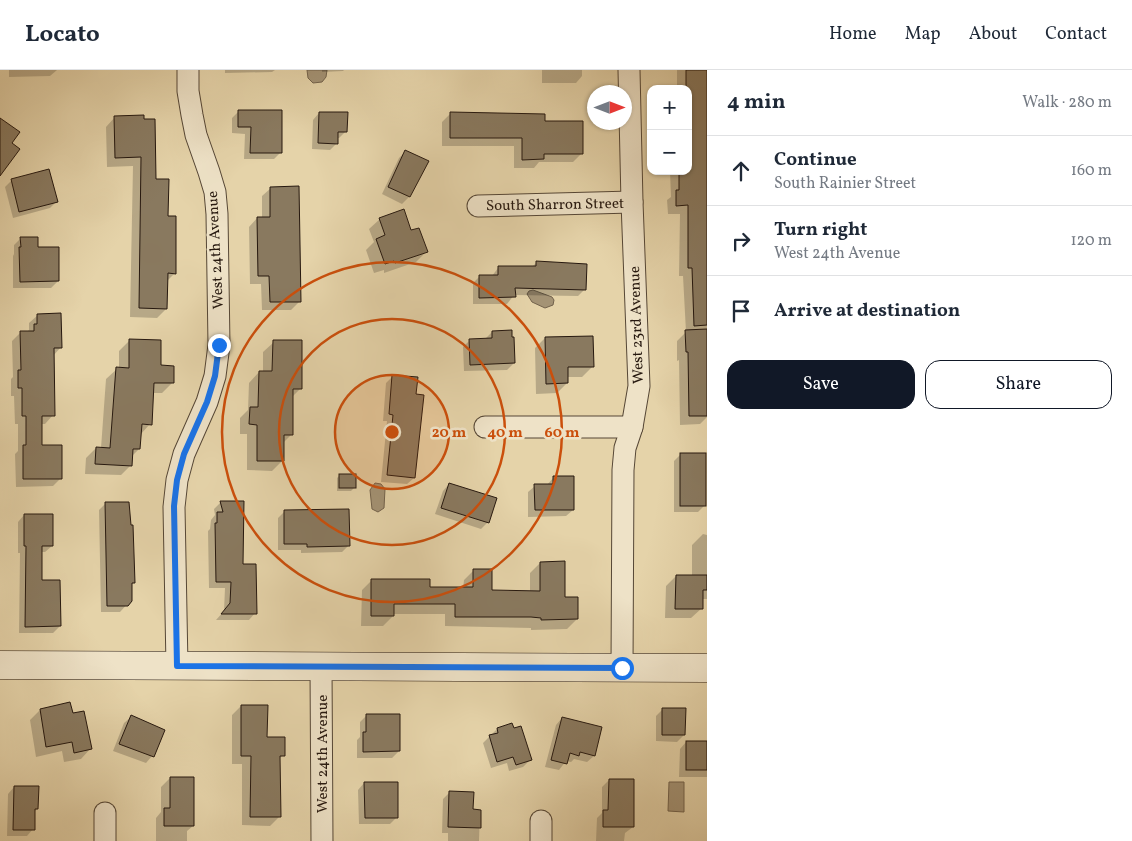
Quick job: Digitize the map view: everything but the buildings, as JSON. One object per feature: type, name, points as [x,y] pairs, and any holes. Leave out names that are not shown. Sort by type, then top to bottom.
[{"type":"street","name":"West 24th Avenue","points":[[177,666],[174,506],[177,480],[184,454],[210,393],[215,376],[219,345],[217,214],[210,172],[196,135],[188,91],[188,70]]},
{"type":"street","name":"West 23rd Avenue","points":[[622,668],[623,470],[625,448],[632,427],[639,386],[629,70]]},
{"type":"street","name":"South Sharron Street","points":[[478,206],[632,202]]},
{"type":"street","points":[[485,428],[632,427]]},
{"type":"street","points":[[0,665],[707,668]]},
{"type":"street","name":"West 24th Avenue","points":[[322,666],[322,841]]},
{"type":"street","points":[[105,813],[105,841]]},
{"type":"shaded area","points":[[307,70],[327,70],[326,77],[322,82],[313,83],[308,78]]},
{"type":"shaded area","points":[[533,290],[552,297],[554,300],[553,305],[545,308],[532,302],[527,294]]},
{"type":"shaded area","points":[[375,483],[381,484],[385,489],[384,508],[378,512],[372,509],[370,490]]},
{"type":"shaded area","points":[[669,782],[684,782],[684,812],[668,811]]},
{"type":"route","points":[[219,345],[215,376],[207,402],[184,454],[177,480],[174,506],[177,666],[622,668]]}]
